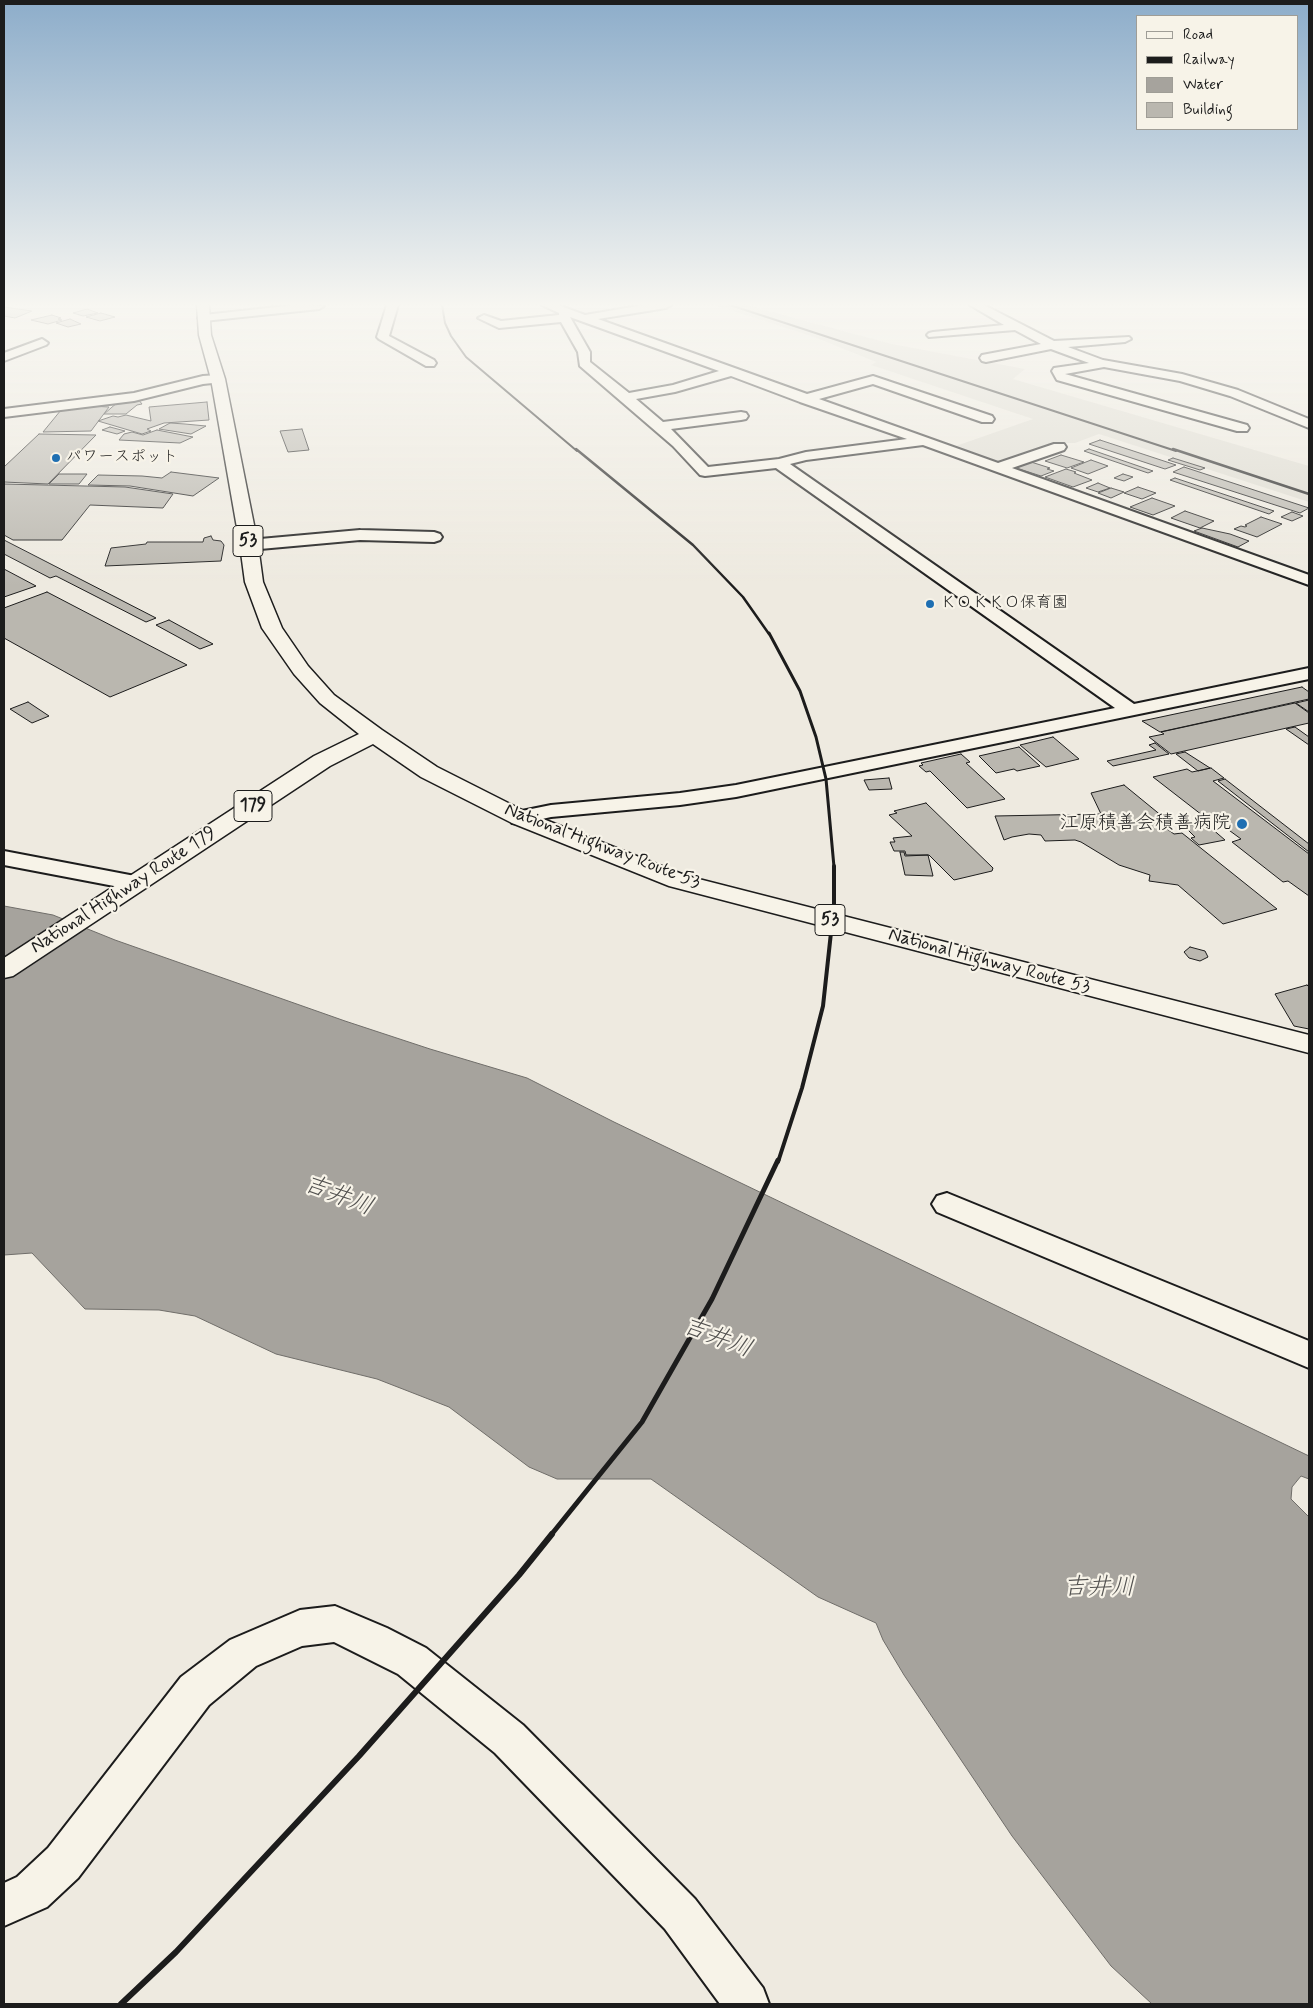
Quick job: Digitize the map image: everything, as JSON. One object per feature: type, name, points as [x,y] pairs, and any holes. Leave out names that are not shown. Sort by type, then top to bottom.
[{"type":"highway","name":"National Highway Route 53","points":[[222,399],[249,545],[254,582],[272,628],[301,670],[327,698],[374,735],[429,772],[520,818],[678,880],[1309,1044]]},
{"type":"highway","name":"National Highway Route 179","points":[[4,970],[322,761],[374,735]]},
{"type":"street","points":[[4,413],[120,399]]},
{"type":"street","points":[[628,399],[678,443],[705,472],[779,463],[806,456],[924,441]]},
{"type":"street","points":[[805,399],[1309,580]]},
{"type":"street","points":[[928,399],[987,419]]},
{"type":"street","points":[[1138,399],[1242,428]]},
{"type":"street","points":[[1248,399],[1309,424]]},
{"type":"street","points":[[660,427],[741,416]]},
{"type":"street","points":[[998,468],[1059,446]]},
{"type":"street","points":[[779,463],[1130,710]]},
{"type":"street","points":[[249,545],[360,535],[434,537]]},
{"type":"street","points":[[520,818],[551,811],[680,799],[736,791],[1309,674]]},
{"type":"street","points":[[4,858],[135,883]]},
{"type":"street","points":[[947,1204],[1309,1355]]},
{"type":"street","points":[[4,1905],[32,1892],[63,1863],[195,1691],[243,1653],[300,1628],[336,1624],[412,1661],[509,1739],[680,1914],[747,2004]]},
{"type":"shaded area","points":[[972,399],[1080,399],[1309,466],[1309,502],[1099,434],[1075,443],[1057,443],[999,463],[953,447],[1033,419]]},
{"type":"water","name":"吉井川","points":[[4,906],[53,915],[115,940],[345,1021],[527,1078],[614,1122],[1309,1456],[1309,1479],[1301,1476],[1292,1487],[1291,1499],[1309,1517],[1309,2004],[1152,2004],[1111,1966],[1012,1836],[904,1675],[883,1640],[876,1623],[818,1597],[651,1479],[557,1479],[529,1467],[449,1407],[377,1379],[276,1354],[195,1316],[159,1310],[85,1309],[32,1253],[4,1255]]},
{"type":"building","points":[[138,399],[142,404],[137,405],[126,414],[104,414],[118,402]]},
{"type":"building","points":[[207,402],[209,420],[164,423],[147,429],[151,431],[142,434],[98,421],[113,416],[126,415],[151,421],[149,407]]},
{"type":"building","points":[[89,406],[109,407],[91,431],[43,432],[61,410]]},
{"type":"building","points":[[170,423],[206,426],[191,434],[159,429]]},
{"type":"building","points":[[110,427],[125,431],[117,434],[102,430]]},
{"type":"building","points":[[302,429],[309,450],[288,452],[280,431]]},
{"type":"building","points":[[157,430],[193,437],[180,443],[119,440],[124,434],[132,432],[143,435]]},
{"type":"building","points":[[39,434],[96,435],[48,484],[4,482],[4,467]]},
{"type":"building","points":[[1100,440],[1176,465],[1165,469],[1089,444]]},
{"type":"building","points":[[1089,449],[1153,471],[1148,473],[1084,451]]},
{"type":"building","points":[[1061,455],[1084,462],[1067,468],[1045,461]]},
{"type":"building","points":[[1173,458],[1205,468],[1200,470],[1168,460]]},
{"type":"building","points":[[1091,460],[1108,466],[1088,474],[1071,468]]},
{"type":"building","points":[[1031,462],[1054,471],[1041,476],[1016,468]]},
{"type":"building","points":[[1184,467],[1309,508],[1300,513],[1173,472]]},
{"type":"building","points":[[1066,469],[1092,480],[1073,487],[1045,477]]},
{"type":"building","points":[[171,472],[219,478],[193,496],[130,486],[88,485],[98,475],[162,478]]},
{"type":"building","points":[[59,474],[87,474],[79,484],[49,484]]},
{"type":"building","points":[[1123,474],[1133,477],[1124,481],[1114,478]]},
{"type":"building","points":[[1175,478],[1274,511],[1269,514],[1170,480]]},
{"type":"building","points":[[1098,483],[1110,488],[1098,492],[1086,488]]},
{"type":"building","points":[[4,484],[125,487],[173,494],[163,508],[90,505],[62,540],[13,540],[4,535]]},
{"type":"building","points":[[1138,487],[1156,493],[1142,499],[1124,493]]},
{"type":"building","points":[[1111,488],[1124,492],[1111,498],[1098,493]]},
{"type":"building","points":[[1152,498],[1175,506],[1153,515],[1130,507]]},
{"type":"building","points":[[1185,511],[1214,521],[1200,528],[1171,518]]},
{"type":"building","points":[[1292,512],[1303,516],[1292,521],[1281,517]]},
{"type":"building","points":[[1261,517],[1282,524],[1257,537],[1234,529],[1241,526],[1245,527],[1247,526],[1245,525]]},
{"type":"building","points":[[1202,528],[1230,534],[1249,541],[1238,547],[1194,531]]},
{"type":"building","points":[[211,536],[213,540],[221,541],[224,545],[221,561],[105,566],[111,548],[146,544],[147,542],[203,542],[204,538]]},
{"type":"building","points":[[4,540],[156,618],[146,622],[56,576],[50,578],[4,554]]},
{"type":"building","points":[[4,569],[36,586],[4,597]]},
{"type":"building","points":[[47,592],[187,665],[110,697],[4,638],[4,608]]},
{"type":"building","points":[[169,620],[213,644],[200,649],[156,625]]},
{"type":"building","points":[[1302,687],[1309,692],[1309,699],[1160,732],[1142,721]]},
{"type":"building","points":[[1309,700],[1309,712],[1296,703]]},
{"type":"building","points":[[28,702],[49,716],[32,723],[10,709]]},
{"type":"building","points":[[1295,703],[1309,713],[1309,723],[1171,754],[1149,737],[1164,734],[1161,732]]},
{"type":"building","points":[[1295,727],[1309,737],[1309,745],[1286,729]]},
{"type":"building","points":[[1053,737],[1079,759],[1046,767],[1020,745]]},
{"type":"building","points":[[1155,743],[1169,754],[1113,766],[1107,761],[1156,750],[1149,745]]},
{"type":"building","points":[[1019,747],[1040,766],[996,773],[979,756]]},
{"type":"building","points":[[1185,752],[1210,768],[1198,771],[1176,754]]},
{"type":"building","points":[[961,754],[970,762],[966,763],[1005,799],[967,808],[930,771],[926,772],[919,766],[923,765],[921,763]]},
{"type":"building","points":[[1211,768],[1224,778],[1213,781],[1309,854],[1309,896],[1288,881],[1283,882],[1232,842],[1241,839],[1207,814],[1202,815],[1153,777],[1187,769],[1192,772]]},
{"type":"building","points":[[889,778],[892,789],[869,790],[864,780]]},
{"type":"building","points":[[1225,779],[1309,844],[1309,852],[1218,781]]},
{"type":"building","points":[[1124,785],[1168,821],[1160,824],[1174,834],[1182,833],[1277,909],[1223,924],[1178,885],[1149,881],[1150,875],[1119,865],[1081,842],[1075,840],[1045,841],[1041,835],[1029,834],[1004,840],[995,816],[1101,814],[1091,793]]},
{"type":"building","points":[[926,803],[993,868],[992,871],[954,880],[929,855],[906,855],[905,851],[894,851],[890,842],[895,842],[893,838],[912,836],[889,815],[897,813],[894,811]]},
{"type":"building","points":[[1204,822],[1225,840],[1199,845],[1191,838],[1195,837],[1185,827]]},
{"type":"building","points":[[900,852],[904,852],[905,856],[928,855],[933,876],[905,875]]},
{"type":"building","points":[[1190,947],[1205,951],[1208,957],[1200,961],[1189,958],[1184,952]]},
{"type":"building","points":[[1307,985],[1309,987],[1309,1029],[1294,1026],[1275,994]]},
{"type":"railway","points":[[515,399],[577,451]]},
{"type":"railway","points":[[1016,399],[1176,451]]},
{"type":"railway","points":[[576,449],[693,545],[743,597],[769,634]]},
{"type":"railway","points":[[1173,449],[1309,494]]},
{"type":"railway","points":[[769,633],[800,691],[816,737],[826,779],[834,867]]},
{"type":"railway","points":[[778,1162],[802,1088],[823,1006],[834,905],[834,867]]},
{"type":"railway","points":[[551,1535],[642,1422],[712,1299],[778,1160]]},
{"type":"railway","points":[[121,2004],[176,1952],[359,1756],[519,1575],[552,1534]]},
{"type":"place","name":"パワースポット","points":[[56,458]]},
{"type":"place","name":"ＫＯＫＫＯ保育園","points":[[930,604]]},
{"type":"place","name":"江原積善会積善病院","points":[[1242,824]]}]
